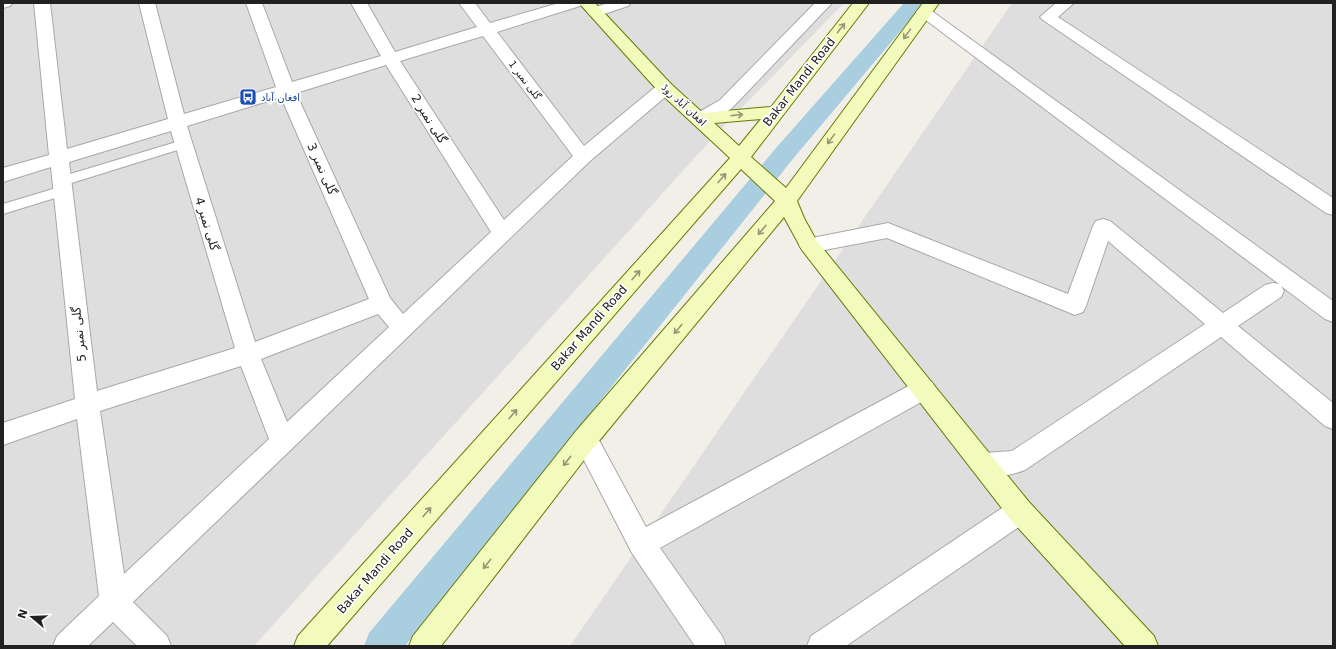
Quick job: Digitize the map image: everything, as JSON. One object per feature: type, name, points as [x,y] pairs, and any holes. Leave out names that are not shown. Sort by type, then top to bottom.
[{"type":"street","name":"گلی نمبر 5","points":[[42,3],[58,159],[87,405],[114,603]]},
{"type":"street","name":"گلی نمبر 4","points":[[147,3],[183,144],[248,354],[282,440]]},
{"type":"street","name":"گلی نمبر 3","points":[[254,3],[286,90],[382,302],[403,329]]},
{"type":"street","name":"گلی نمبر 2","points":[[359,3],[390,58],[502,234]]},
{"type":"street","name":"گلی نمبر 1","points":[[467,3],[583,157]]},
{"type":"street","points":[[3,175],[575,3]]},
{"type":"street","points":[[591,7],[623,3]]},
{"type":"street","points":[[700,119],[715,112],[726,104],[824,3]]},
{"type":"street","name":"Bakar Mandi Road","points":[[308,646],[748,165],[775,112],[861,3]]},
{"type":"street","points":[[1066,3],[1048,17],[1332,207]]},
{"type":"street","name":"افغان آباد روڈ","points":[[591,7],[665,88],[783,197]]},
{"type":"street","points":[[423,646],[585,439],[783,197],[927,7],[1333,313]]},
{"type":"street","points":[[67,646],[114,603],[282,440],[403,329],[583,157],[665,88]]},
{"type":"street","points":[[700,119],[775,112]]},
{"type":"street","points":[[783,197],[809,245],[1020,511],[1144,646]]},
{"type":"street","points":[[809,245],[888,230],[1075,306],[1103,226],[1333,418]]},
{"type":"street","points":[[984,465],[1016,462],[1273,291]]},
{"type":"street","points":[[3,434],[87,405],[248,354],[382,302]]},
{"type":"street","points":[[641,544],[924,389]]},
{"type":"street","points":[[585,439],[641,544],[712,646]]},
{"type":"street","points":[[821,646],[1020,511]]},
{"type":"street","points":[[114,603],[157,646]]},
{"type":"lane","points":[[3,209],[62,186],[183,144]]},
{"type":"shaded area","points":[[3,3],[844,3],[718,132],[254,646],[3,646]]},
{"type":"shaded area","points":[[1012,3],[1333,3],[1333,646],[570,646]]},
{"type":"waterway","points":[[382,646],[784,154],[914,3]]},
{"type":"place","name":"افغان آباد","points":[[248,97]]}]
